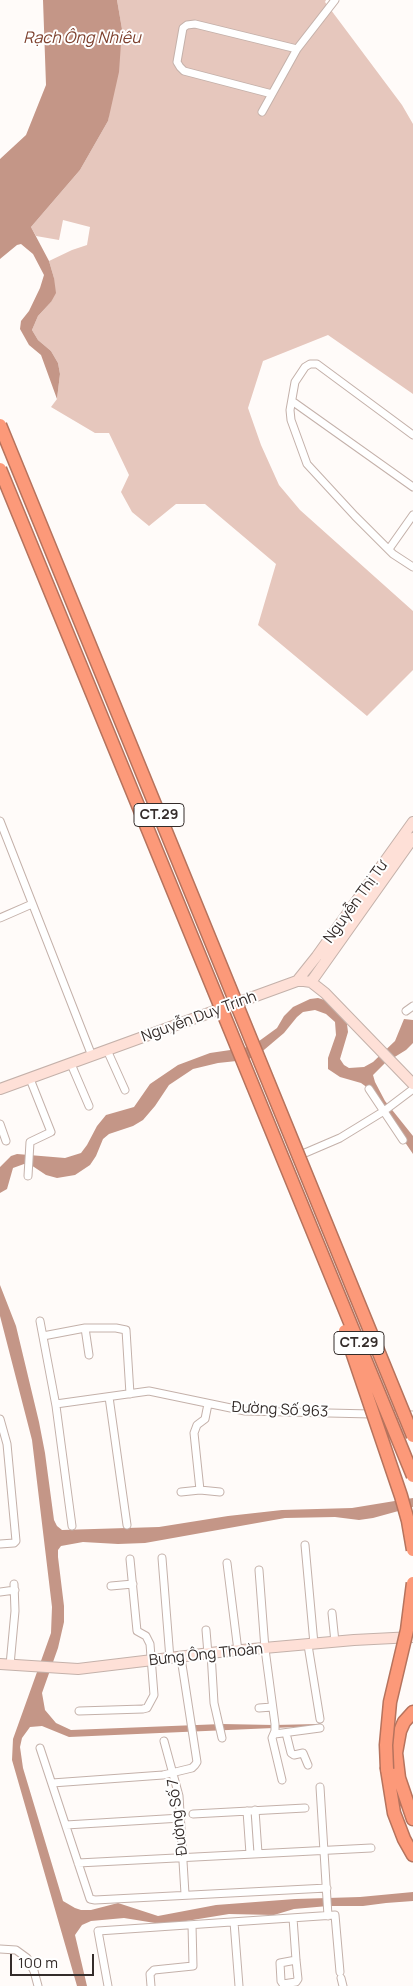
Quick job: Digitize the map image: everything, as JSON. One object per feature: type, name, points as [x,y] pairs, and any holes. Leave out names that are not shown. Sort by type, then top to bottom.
[{"type":"highway","name":"CT.29","points":[[0,425],[413,1436]]},
{"type":"highway","name":"CT.29","points":[[0,469],[413,1476]]},
{"type":"highway","points":[[319,1205],[413,1424]]},
{"type":"highway","points":[[305,1210],[401,1496],[413,1550]]},
{"type":"highway","points":[[413,1583],[407,1630],[390,1702],[386,1745],[388,1786],[394,1813],[404,1839],[413,1855]]},
{"type":"highway","points":[[413,1712],[404,1722],[400,1731],[396,1753],[399,1778],[413,1819]]},
{"type":"highway","points":[[388,1786],[398,1813],[413,1838]]},
{"type":"street","points":[[262,112],[297,49],[334,0]]},
{"type":"street","points":[[272,94],[184,71],[177,62],[183,28],[187,25],[195,24],[297,49]]},
{"type":"street","points":[[413,435],[317,364],[307,366],[297,378],[292,401],[291,420],[307,464],[355,516],[389,549],[413,567]]},
{"type":"street","points":[[292,401],[413,487]]},
{"type":"street","points":[[389,549],[413,515]]},
{"type":"street","points":[[0,821],[92,1056]]},
{"type":"street","name":"Nguyễn Thị Tư","points":[[297,982],[413,822]]},
{"type":"street","name":"Nguyễn Thị Tư","points":[[311,982],[413,838]]},
{"type":"street","points":[[0,918],[32,904]]},
{"type":"street","name":"Nguyễn Duy Trinh","points":[[1,1086],[30,1079],[297,982],[311,982]]},
{"type":"street","points":[[311,982],[413,1084]]},
{"type":"street","points":[[406,1011],[413,1006]]},
{"type":"street","points":[[107,1050],[125,1090]]},
{"type":"street","points":[[71,1064],[89,1106]]},
{"type":"street","points":[[28,1176],[30,1142],[51,1132],[30,1079]]},
{"type":"street","points":[[369,1089],[403,1140]]},
{"type":"street","points":[[306,1153],[340,1138],[384,1112],[413,1089]]},
{"type":"street","points":[[0,1124],[6,1141]]},
{"type":"street","points":[[40,1321],[56,1404],[72,1526]]},
{"type":"street","points":[[43,1336],[86,1328],[126,1330],[130,1394],[56,1404]]},
{"type":"street","points":[[86,1328],[89,1355]]},
{"type":"street","name":"Đường Số 963","points":[[130,1394],[149,1391],[254,1412],[413,1415]]},
{"type":"street","points":[[109,1396],[127,1526]]},
{"type":"street","points":[[200,1490],[194,1433],[197,1425],[206,1419],[208,1404]]},
{"type":"street","points":[[0,1419],[16,1541],[14,1543],[0,1544]]},
{"type":"street","points":[[180,1492],[200,1490],[220,1492]]},
{"type":"street","points":[[305,1545],[311,1645],[320,1719]]},
{"type":"street","points":[[162,1558],[170,1659]]},
{"type":"street","points":[[79,1711],[143,1709],[149,1704],[154,1695],[152,1661],[148,1639],[138,1631],[130,1559]]},
{"type":"street","points":[[227,1563],[238,1651]]},
{"type":"street","points":[[259,1570],[265,1649],[275,1730],[272,1738],[282,1780]]},
{"type":"street","points":[[111,1586],[133,1584]]},
{"type":"street","points":[[0,1592],[14,1587],[15,1611],[8,1665]]},
{"type":"street","points":[[332,1612],[335,1642]]},
{"type":"street","points":[[206,1630],[214,1703],[221,1735]]},
{"type":"street","name":"Bưng Ông Thoàn","points":[[8,1665],[65,1670],[238,1651],[413,1636]]},
{"type":"street","points":[[52,1783],[174,1773],[195,1765],[197,1762],[181,1658]]},
{"type":"street","points":[[149,1704],[152,1715]]},
{"type":"street","points":[[259,1708],[272,1707]]},
{"type":"street","points":[[275,1730],[286,1733],[320,1728]]},
{"type":"street","points":[[286,1733],[291,1753],[303,1753],[308,1765]]},
{"type":"street","name":"Đường Số 7","points":[[164,1741],[174,1773],[181,1818],[185,1894]]},
{"type":"street","points":[[40,1748],[90,1898],[95,1900],[185,1894],[327,1892]]},
{"type":"street","points":[[320,1787],[328,1914]]},
{"type":"street","points":[[193,1814],[305,1808]]},
{"type":"street","points":[[255,1810],[258,1854]]},
{"type":"street","points":[[247,1811],[250,1854]]},
{"type":"street","points":[[66,1825],[181,1818]]},
{"type":"street","points":[[78,1862],[370,1848]]},
{"type":"street","points":[[108,1986],[98,1931],[192,1926],[328,1914],[336,1915],[340,1975],[343,1986]]},
{"type":"street","points":[[293,1918],[296,1960]]},
{"type":"street","points":[[234,1922],[238,1986]]},
{"type":"street","points":[[151,1986],[150,1974],[154,1970],[193,1966],[192,1926]]},
{"type":"street","points":[[0,1949],[16,1950],[27,1958],[34,1971],[38,1986]]},
{"type":"shaded area","points":[[117,0],[326,0],[325,2],[402,105],[413,124],[413,394],[328,335],[263,361],[248,408],[261,445],[279,485],[300,510],[413,611],[413,670],[367,716],[258,625],[276,564],[205,504],[176,504],[149,526],[132,512],[121,492],[129,475],[109,433],[95,433],[51,407],[57,399],[60,374],[58,363],[51,351],[38,340],[32,330],[38,316],[51,302],[54,278],[49,261],[87,245],[90,227],[63,220],[59,240],[36,236],[31,227],[80,170],[108,121],[122,29]]},
{"type":"water","name":"Rạch Ông Nhiêu","points":[[43,0],[117,0],[122,29],[119,72],[108,121],[80,170],[31,227],[49,261],[54,278],[56,293],[51,302],[38,316],[32,330],[38,340],[51,351],[58,363],[60,374],[57,399],[41,355],[29,345],[20,329],[21,321],[29,311],[44,275],[33,254],[21,244],[17,245],[0,259],[0,159],[26,135],[46,85]]},
{"type":"water","points":[[318,998],[328,1001],[347,1024],[348,1032],[340,1059],[349,1068],[364,1067],[373,1062],[395,1041],[404,1019],[413,1020],[413,1043],[406,1050],[385,1063],[373,1075],[385,1101],[413,1136],[413,1154],[368,1088],[361,1083],[340,1077],[328,1069],[328,1058],[336,1035],[335,1022],[326,1014],[315,1010],[303,1012],[284,1033],[258,1055],[246,1060],[218,1063],[193,1069],[169,1085],[143,1120],[133,1126],[109,1134],[103,1139],[90,1165],[75,1175],[57,1178],[46,1175],[31,1165],[24,1164],[13,1168],[7,1189],[0,1193],[0,1167],[11,1156],[17,1154],[65,1158],[81,1153],[106,1115],[134,1107],[150,1084],[178,1065],[210,1053],[244,1048],[255,1044],[277,1028],[284,1016],[293,1007],[310,999]]},
{"type":"water","points":[[0,1285],[16,1326],[39,1422],[54,1520],[62,1530],[159,1527],[228,1516],[282,1510],[352,1508],[413,1498],[413,1507],[359,1520],[335,1517],[285,1518],[145,1543],[83,1542],[61,1546],[58,1550],[58,1557],[64,1622],[58,1648],[42,1693],[45,1710],[56,1723],[71,1730],[222,1724],[318,1724],[319,1726],[69,1737],[42,1726],[30,1727],[22,1738],[20,1747],[23,1768],[63,1901],[81,1910],[91,1910],[118,1903],[158,1916],[216,1905],[413,1892],[413,1901],[363,1906],[328,1906],[294,1909],[274,1915],[229,1914],[174,1923],[155,1923],[124,1918],[91,1921],[82,1925],[75,1935],[87,1986],[77,1986],[12,1760],[13,1739],[51,1633],[52,1607],[32,1440],[0,1316]]}]
